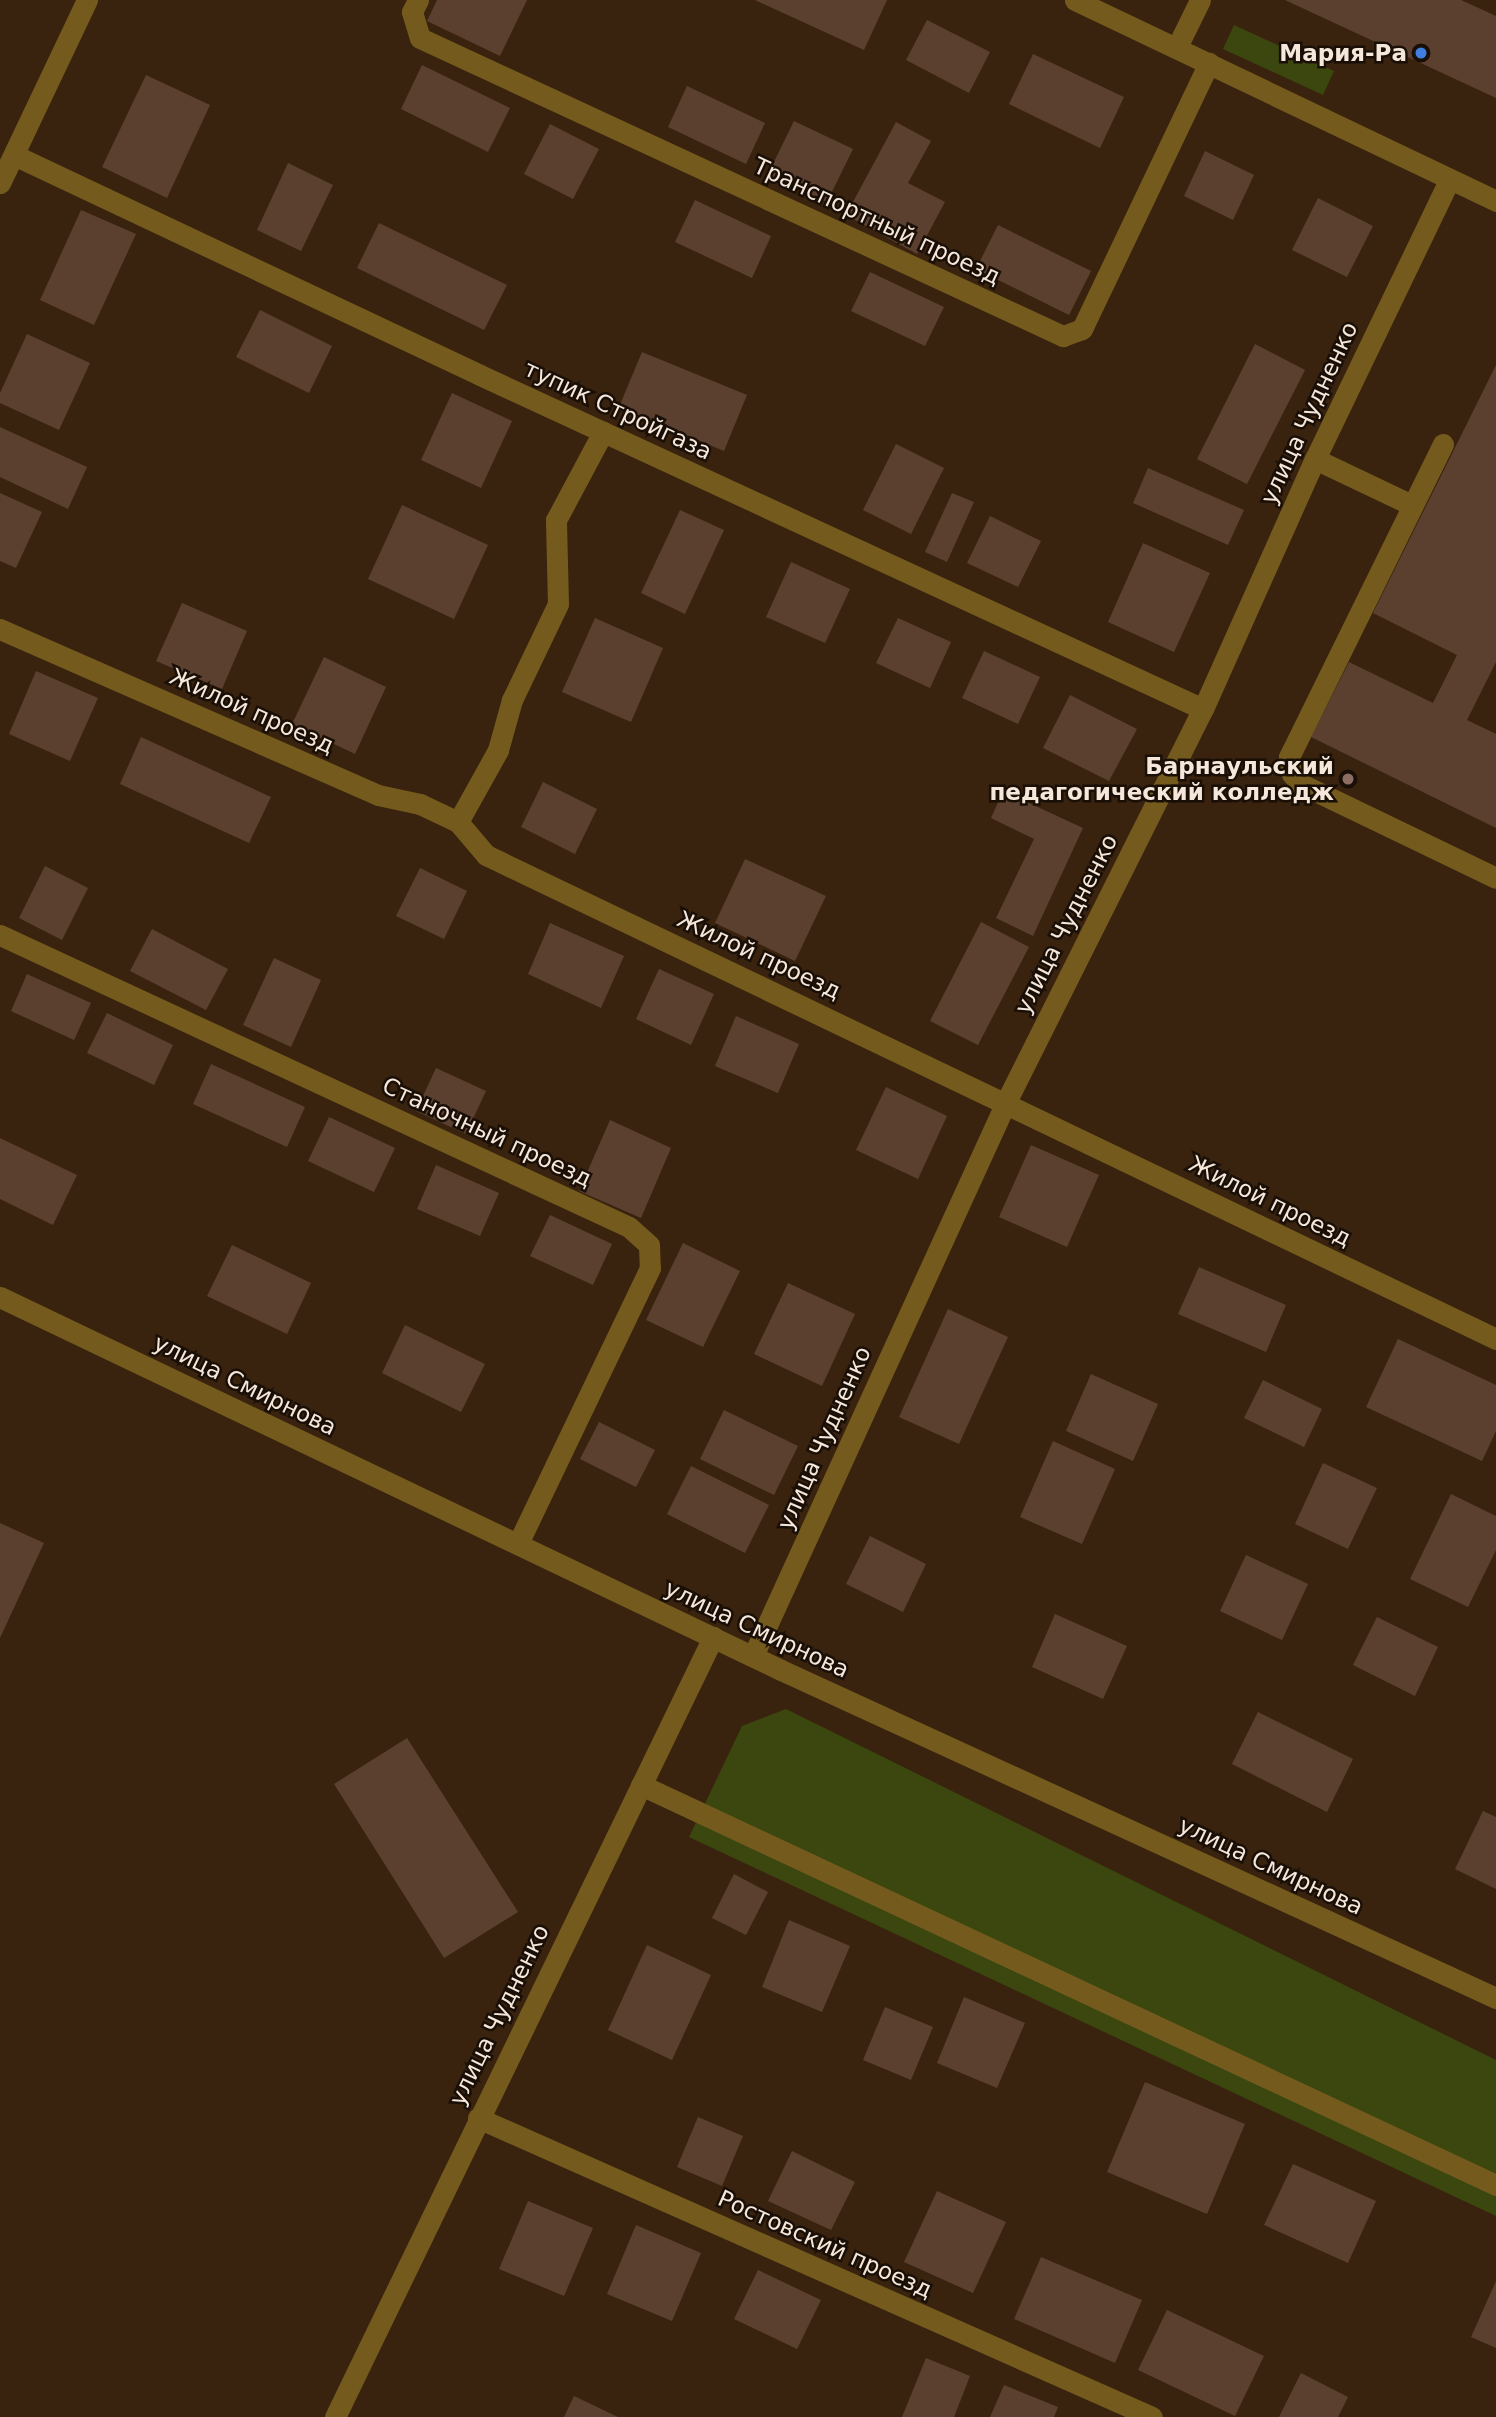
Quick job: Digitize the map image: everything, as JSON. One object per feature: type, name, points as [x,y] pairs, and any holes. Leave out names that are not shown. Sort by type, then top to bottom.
[{"type":"street","points":[[0,183],[87,0]]},
{"type":"street","name":"Транспортный проезд","points":[[418,0],[412,12],[420,38],[1063,336],[1082,329],[1209,63]]},
{"type":"street","points":[[1076,0],[1496,201]]},
{"type":"street","points":[[1177,47],[1200,0]]},
{"type":"street","name":"тупик Стройгаза","points":[[13,155],[603,432],[1203,709]]},
{"type":"street","name":"улица Чудненко","points":[[753,1656],[1006,1102],[1203,709],[1315,459],[1449,180]]},
{"type":"street","points":[[458,822],[498,750],[512,700],[558,604],[556,520],[603,432]]},
{"type":"street","points":[[1443,444],[1289,757],[1292,774],[1301,784],[1496,878]]},
{"type":"street","points":[[1315,459],[1412,505]]},
{"type":"street","name":"Жилой проезд","points":[[0,629],[378,795],[420,804],[458,822],[486,855],[1496,1339]]},
{"type":"street","name":"Станочный проезд","points":[[0,935],[629,1227],[649,1245],[650,1268],[518,1544]]},
{"type":"street","name":"улица Смирнова","points":[[0,1297],[753,1656],[1496,1998]]},
{"type":"street","name":"улица Чудненко","points":[[335,2417],[713,1637]]},
{"type":"street","points":[[641,1785],[1496,2185]]},
{"type":"street","name":"Ростовский проезд","points":[[478,2118],[1152,2417]]},
{"type":"green space","points":[[1234,25],[1334,71],[1323,95],[1223,49]]},
{"type":"green space","points":[[786,1709],[1496,2060],[1496,2216],[689,1837],[742,1726]]},
{"type":"building","points":[[437,0],[527,0],[500,56],[427,21]]},
{"type":"building","points":[[755,0],[887,0],[864,50]]},
{"type":"building","points":[[1285,0],[1461,0],[1496,16],[1496,98]]},
{"type":"building","points":[[927,20],[990,52],[969,93],[906,60]]},
{"type":"building","points":[[1033,54],[1124,97],[1100,148],[1009,104]]},
{"type":"building","points":[[422,65],[510,108],[488,152],[401,109]]},
{"type":"building","points":[[146,75],[210,105],[167,198],[102,167]]},
{"type":"building","points":[[687,86],[765,123],[746,164],[668,127]]},
{"type":"building","points":[[794,121],[853,149],[827,202],[768,174]]},
{"type":"building","points":[[896,122],[931,141],[908,183],[945,202],[917,254],[846,215]]},
{"type":"building","points":[[550,124],[599,149],[573,199],[524,174]]},
{"type":"building","points":[[1205,151],[1254,175],[1233,220],[1184,196]]},
{"type":"building","points":[[288,163],[333,185],[301,251],[257,230]]},
{"type":"building","points":[[1318,198],[1373,226],[1347,277],[1292,250]]},
{"type":"building","points":[[695,200],[771,236],[752,278],[675,242]]},
{"type":"building","points":[[81,210],[136,234],[94,325],[40,300]]},
{"type":"building","points":[[379,223],[507,285],[484,330],[357,268]]},
{"type":"building","points":[[998,225],[1091,271],[1069,315],[976,269]]},
{"type":"building","points":[[870,272],[944,307],[925,346],[851,311]]},
{"type":"building","points":[[260,310],[332,346],[309,393],[236,357]]},
{"type":"building","points":[[27,334],[90,363],[59,430],[0,403],[0,393]]},
{"type":"building","points":[[1255,344],[1305,370],[1247,484],[1197,459]]},
{"type":"building","points":[[642,352],[747,395],[724,451],[619,407]]},
{"type":"building","points":[[1496,365],[1496,662],[1467,720],[1496,734],[1496,828],[1311,737],[1349,662],[1433,703],[1457,655],[1373,613]]},
{"type":"building","points":[[452,393],[512,421],[481,488],[421,460]]},
{"type":"building","points":[[0,427],[87,467],[68,509],[0,477]]},
{"type":"building","points":[[896,444],[944,468],[911,534],[863,510]]},
{"type":"building","points":[[1148,468],[1244,510],[1228,545],[1133,503]]},
{"type":"building","points":[[0,493],[42,512],[16,568],[0,561]]},
{"type":"building","points":[[952,493],[974,502],[947,562],[925,552]]},
{"type":"building","points":[[402,505],[488,545],[454,619],[368,579]]},
{"type":"building","points":[[680,510],[724,530],[685,614],[641,593]]},
{"type":"building","points":[[990,516],[1041,541],[1018,587],[967,563]]},
{"type":"building","points":[[1143,543],[1210,573],[1174,652],[1108,622]]},
{"type":"building","points":[[791,562],[850,589],[825,643],[766,617]]},
{"type":"building","points":[[182,603],[247,631],[222,689],[156,661]]},
{"type":"building","points":[[595,618],[663,648],[631,722],[562,692]]},
{"type":"building","points":[[898,618],[951,642],[930,688],[876,663]]},
{"type":"building","points":[[984,651],[1040,677],[1018,724],[962,698]]},
{"type":"building","points":[[324,657],[386,687],[355,754],[292,724]]},
{"type":"building","points":[[36,671],[98,698],[70,761],[9,734]]},
{"type":"building","points":[[1070,695],[1137,729],[1109,781],[1043,748]]},
{"type":"building","points":[[141,737],[271,797],[249,843],[120,784]]},
{"type":"building","points":[[543,782],[597,809],[575,854],[521,827]]},
{"type":"building","points":[[1003,791],[1083,828],[1033,936],[996,918],[1034,839],[991,818]]},
{"type":"building","points":[[745,859],[826,896],[795,961],[715,923]]},
{"type":"building","points":[[45,866],[88,888],[62,940],[19,918]]},
{"type":"building","points":[[420,868],[467,891],[444,939],[396,916]]},
{"type":"building","points":[[981,922],[1029,947],[978,1045],[930,1021]]},
{"type":"building","points":[[550,923],[624,956],[601,1008],[528,974]]},
{"type":"building","points":[[152,929],[228,969],[206,1010],[130,971]]},
{"type":"building","points":[[274,958],[321,980],[291,1047],[243,1025]]},
{"type":"building","points":[[659,969],[714,994],[691,1045],[636,1019]]},
{"type":"building","points":[[27,974],[91,1003],[74,1040],[11,1011]]},
{"type":"building","points":[[107,1013],[173,1045],[154,1085],[87,1053]]},
{"type":"building","points":[[736,1016],[799,1044],[778,1093],[715,1066]]},
{"type":"building","points":[[211,1064],[305,1107],[287,1147],[193,1104]]},
{"type":"building","points":[[436,1068],[486,1091],[466,1134],[416,1111]]},
{"type":"building","points":[[886,1087],[947,1116],[918,1179],[856,1150]]},
{"type":"building","points":[[329,1117],[395,1148],[374,1192],[308,1161]]},
{"type":"building","points":[[610,1120],[671,1148],[641,1218],[579,1191]]},
{"type":"building","points":[[0,1138],[77,1175],[53,1225],[0,1199]]},
{"type":"building","points":[[1031,1145],[1099,1175],[1067,1247],[999,1217]]},
{"type":"building","points":[[436,1165],[499,1193],[480,1236],[417,1209]]},
{"type":"building","points":[[550,1215],[612,1244],[593,1285],[530,1256]]},
{"type":"building","points":[[683,1243],[740,1271],[703,1347],[646,1320]]},
{"type":"building","points":[[232,1245],[311,1283],[287,1334],[207,1296]]},
{"type":"building","points":[[1199,1267],[1286,1305],[1266,1352],[1178,1314]]},
{"type":"building","points":[[788,1283],[855,1314],[822,1386],[754,1354]]},
{"type":"building","points":[[948,1309],[1008,1337],[959,1444],[899,1417]]},
{"type":"building","points":[[405,1325],[485,1364],[461,1412],[382,1373]]},
{"type":"building","points":[[1398,1339],[1496,1385],[1496,1431],[1482,1461],[1366,1407]]},
{"type":"building","points":[[1091,1374],[1158,1404],[1133,1461],[1066,1431]]},
{"type":"building","points":[[1263,1380],[1322,1409],[1304,1447],[1244,1418]]},
{"type":"building","points":[[724,1410],[798,1446],[774,1495],[700,1459]]},
{"type":"building","points":[[599,1422],[655,1450],[636,1487],[580,1459]]},
{"type":"building","points":[[1053,1441],[1115,1469],[1082,1544],[1020,1517]]},
{"type":"building","points":[[1323,1463],[1377,1488],[1348,1549],[1295,1524]]},
{"type":"building","points":[[691,1466],[769,1505],[745,1553],[667,1514]]},
{"type":"building","points":[[1451,1494],[1496,1516],[1496,1550],[1468,1607],[1410,1579]]},
{"type":"building","points":[[0,1523],[44,1543],[0,1638]]},
{"type":"building","points":[[870,1536],[926,1564],[903,1612],[846,1584]]},
{"type":"building","points":[[1246,1555],[1308,1584],[1282,1640],[1220,1611]]},
{"type":"building","points":[[1055,1614],[1127,1646],[1103,1699],[1032,1667]]},
{"type":"building","points":[[1377,1617],[1438,1647],[1415,1696],[1353,1665]]},
{"type":"building","points":[[1258,1712],[1353,1759],[1327,1812],[1232,1764]]},
{"type":"building","points":[[407,1738],[518,1912],[444,1958],[334,1784]]},
{"type":"building","points":[[1483,1811],[1496,1817],[1496,1889],[1455,1869]]},
{"type":"building","points":[[734,1874],[768,1892],[746,1935],[712,1918]]},
{"type":"building","points":[[789,1920],[850,1946],[822,2012],[762,1987]]},
{"type":"building","points":[[647,1945],[711,1975],[672,2060],[608,2030]]},
{"type":"building","points":[[964,1997],[1025,2023],[997,2088],[937,2063]]},
{"type":"building","points":[[885,2007],[933,2027],[911,2080],[863,2060]]},
{"type":"building","points":[[1145,2082],[1245,2124],[1207,2214],[1107,2172]]},
{"type":"building","points":[[698,2117],[743,2136],[722,2186],[677,2167]]},
{"type":"building","points":[[792,2151],[855,2182],[831,2230],[768,2201]]},
{"type":"building","points":[[1293,2164],[1376,2201],[1348,2263],[1264,2225]]},
{"type":"building","points":[[937,2191],[1006,2222],[973,2293],[904,2262]]},
{"type":"building","points":[[528,2201],[593,2228],[564,2296],[499,2269]]},
{"type":"building","points":[[636,2225],[701,2253],[672,2321],[607,2294]]},
{"type":"building","points":[[1041,2257],[1142,2300],[1115,2363],[1014,2319]]},
{"type":"building","points":[[758,2270],[821,2300],[797,2349],[734,2319]]},
{"type":"building","points":[[1496,2281],[1496,2348],[1471,2337]]},
{"type":"building","points":[[1167,2310],[1264,2356],[1235,2416],[1138,2370]]},
{"type":"building","points":[[926,2358],[970,2376],[954,2417],[902,2417]]},
{"type":"building","points":[[1301,2373],[1348,2397],[1338,2417],[1279,2417]]},
{"type":"building","points":[[1004,2385],[1058,2407],[1054,2417],[990,2417]]},
{"type":"building","points":[[574,2396],[618,2417],[564,2417]]},
{"type":"place","name":"Мария-Ра","points":[[1421,53]]},
{"type":"place","name":"Барнаульский педагогический колледж","points":[[1348,779]]}]
